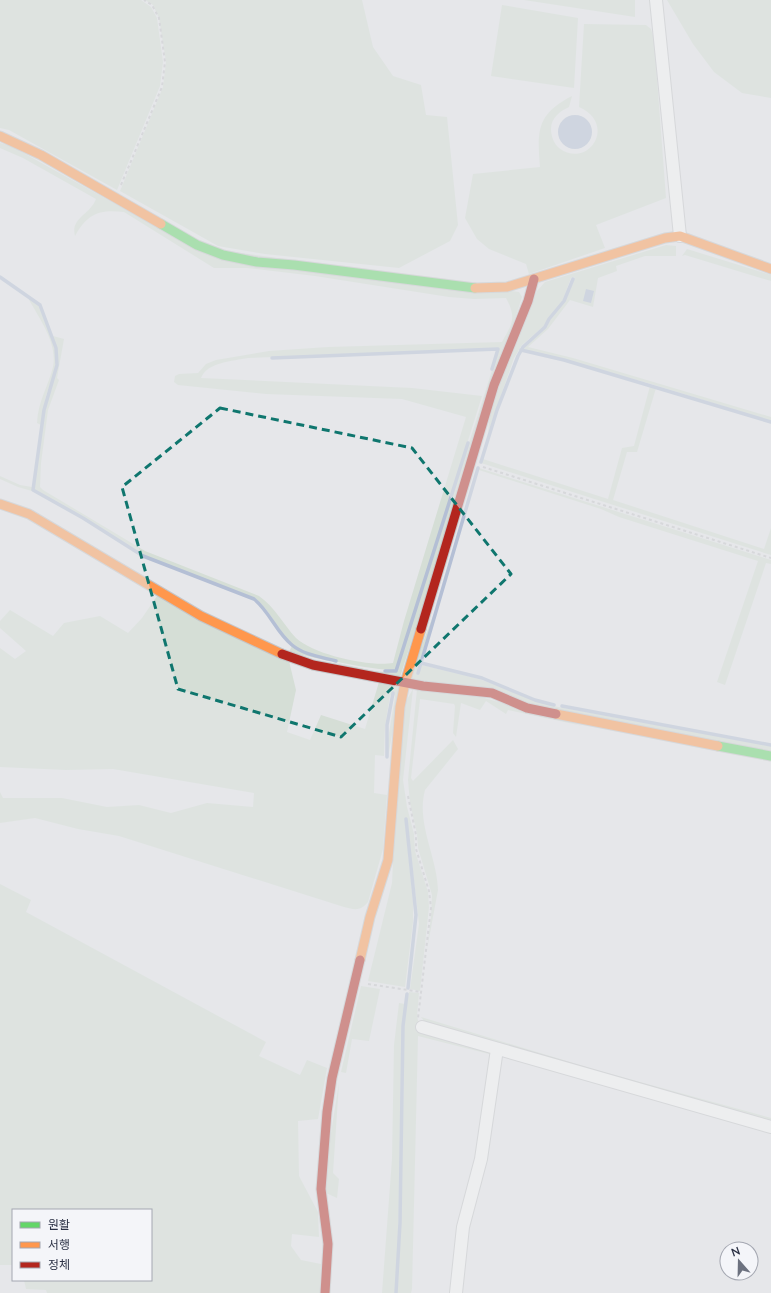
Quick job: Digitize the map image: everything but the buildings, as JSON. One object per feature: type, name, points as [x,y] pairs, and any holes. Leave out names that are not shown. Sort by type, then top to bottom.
[{"type":"street","points":[[656,0],[680,236]]},
{"type":"street","points":[[0,136],[42,155],[197,245],[223,255],[257,262],[294,265],[462,288],[487,289],[507,287],[665,238],[680,236],[771,269]]},
{"type":"street","points":[[326,1293],[328,1244],[321,1189],[327,1112],[332,1078],[370,917],[388,860],[400,707],[405,683],[494,385],[528,301],[534,279]]},
{"type":"street","points":[[0,504],[29,514],[201,616],[278,653],[313,665],[430,687],[492,693],[527,708],[771,756]]},
{"type":"street","points":[[422,1027],[771,1127]]},
{"type":"street","points":[[456,1293],[463,1227],[481,1159],[497,1049]]},
{"type":"path","points":[[116,197],[162,87],[165,62],[159,18],[152,5],[144,0]]},
{"type":"path","points":[[470,463],[771,558]]},
{"type":"path","points":[[407,792],[416,835],[416,849],[429,891],[432,908],[418,1017],[422,1027]]},
{"type":"path","points":[[355,982],[421,992]]},
{"type":"highlighted area","points":[[220,408],[412,448],[511,574],[341,737],[178,689],[122,487]]},
{"type":"shaded area","points":[[0,0],[141,0],[151,7],[157,18],[163,62],[160,86],[117,190],[9,130],[0,128]]},
{"type":"shaded area","points":[[145,0],[362,0],[373,47],[393,76],[421,85],[426,115],[447,117],[458,225],[450,241],[399,268],[265,254],[218,246],[120,191],[163,87],[166,62],[159,18],[153,5]]},
{"type":"shaded area","points":[[524,0],[635,0],[635,17]]},
{"type":"shaded area","points":[[667,0],[771,0],[771,98],[742,93],[714,72],[693,44]]},
{"type":"shaded area","points":[[502,5],[578,18],[574,88],[491,76]]},
{"type":"shaded area","points":[[584,24],[646,25],[651,29],[654,39],[666,198],[596,225],[605,248],[529,274],[526,264],[489,249],[477,239],[465,218],[473,174],[540,167],[539,143],[542,124],[552,109],[572,96],[569,107],[554,118],[551,125],[551,132],[554,142],[559,148],[570,153],[580,153],[588,149],[594,142],[597,133],[596,124],[591,115],[579,107]]},
{"type":"shaded area","points":[[0,143],[11,146],[191,246],[519,292],[522,297],[400,677],[371,670],[386,672],[397,671],[499,348],[248,358],[228,361],[215,365],[204,373],[201,378],[412,388],[482,396],[396,670],[341,663],[300,649],[287,639],[261,603],[255,598],[143,555],[34,490],[44,410],[56,366],[56,347],[53,336],[64,339],[57,378],[59,380],[48,410],[41,463],[40,487],[43,490],[145,551],[259,596],[274,610],[291,633],[304,644],[316,650],[343,658],[383,664],[393,663],[404,621],[466,417],[402,399],[266,394],[178,385],[174,382],[175,376],[179,374],[198,373],[206,364],[216,360],[269,351],[328,347],[502,342],[512,321],[511,311],[506,298],[474,299],[449,297],[315,276],[247,268],[214,268],[124,212],[101,212],[89,218],[75,236],[75,225],[96,199],[23,158],[0,148]]},
{"type":"shaded area","points":[[666,245],[676,246],[676,256],[645,256],[616,266],[617,271],[598,278],[593,307],[570,300],[548,329],[528,347],[573,358],[771,417],[771,421],[651,384],[523,349],[547,327],[550,318],[565,302],[575,278],[573,277],[571,278],[562,302],[549,318],[545,325],[522,345],[514,358],[488,433],[491,404],[537,291],[545,282]]},
{"type":"shaded area","points":[[687,249],[771,275],[771,281],[685,255],[682,256]]},
{"type":"shaded area","points":[[27,296],[39,305],[47,322],[57,356],[54,373],[46,396],[41,425],[37,423],[38,415],[41,401],[53,367],[53,348],[46,330]]},
{"type":"shaded area","points":[[650,386],[656,388],[637,452],[627,452],[613,500],[764,549],[771,528],[771,555],[481,463],[483,459],[608,499],[622,448],[634,446]]},
{"type":"shaded area","points":[[479,468],[771,560],[771,564],[766,563],[725,685],[717,682],[758,561],[619,517],[601,509],[479,470]]},
{"type":"shaded area","points":[[0,476],[20,485],[32,487],[32,491],[0,479]]},
{"type":"shaded area","points":[[157,596],[289,661],[296,690],[287,732],[310,740],[321,715],[365,729],[379,682],[401,686],[388,757],[388,739],[395,697],[393,692],[390,696],[385,727],[384,756],[375,755],[374,793],[387,795],[383,849],[368,902],[363,907],[355,909],[344,907],[119,836],[78,829],[35,818],[0,823],[0,792],[3,798],[62,798],[107,807],[139,805],[171,813],[207,803],[253,807],[254,793],[113,769],[66,770],[0,767],[0,648],[15,659],[26,651],[0,628],[0,621],[10,610],[53,636],[64,623],[100,616],[128,633],[142,618]]},
{"type":"shaded area","points":[[435,611],[416,674],[422,665],[482,680],[553,706],[771,746],[771,755],[409,679]]},
{"type":"shaded area","points":[[292,646],[314,656],[335,662],[289,652]]},
{"type":"shaded area","points":[[335,662],[371,670],[359,668]]},
{"type":"shaded area","points":[[413,689],[403,780],[407,807],[414,834],[415,851],[428,892],[429,907],[420,991],[410,989],[419,924],[407,820],[405,820],[413,902],[413,922],[405,987],[368,981],[392,883],[397,780],[405,703]]},
{"type":"shaded area","points":[[417,689],[467,693],[583,726],[508,710],[506,714],[486,701],[480,710],[461,703],[456,737],[453,733],[454,704],[420,699],[411,778],[413,781],[453,740],[458,749],[425,790],[423,815],[437,877],[438,890],[427,949],[432,895],[418,848],[417,834],[410,803],[408,780]]},
{"type":"shaded area","points":[[0,884],[31,900],[26,912],[266,1042],[259,1056],[300,1075],[307,1060],[327,1068],[318,1119],[298,1121],[299,1176],[318,1212],[319,1237],[292,1234],[291,1246],[301,1260],[321,1264],[320,1293],[47,1293],[46,1290],[26,1289],[24,1281],[152,1281],[152,1209],[12,1209],[12,1265],[0,1265]]},
{"type":"shaded area","points":[[361,986],[380,989],[369,1041],[352,1039],[346,1073],[341,1072]]},
{"type":"shaded area","points":[[409,992],[419,993],[417,1016],[419,1024],[492,1050],[493,1055],[418,1036],[412,1289],[411,1293],[397,1293],[401,1223],[404,1056],[403,1026]]},
{"type":"shaded area","points":[[399,1003],[405,1004],[402,1026],[403,1074],[397,1270],[395,1293],[382,1293],[392,1159],[394,1045]]},
{"type":"shaded area","points":[[421,1017],[596,1070],[771,1118],[771,1124],[425,1022]]},
{"type":"shaded area","points":[[339,1083],[333,1173],[339,1179],[337,1198],[326,1193],[323,1183]]},
{"type":"water","points":[[575,115],[587,120],[592,132],[587,144],[575,149],[563,144],[558,132],[563,120]]},
{"type":"water","points":[[586,289],[594,291],[591,303],[583,301]]},
{"type":"waterway","points":[[0,277],[40,305],[56,348],[57,365],[44,410],[33,490],[83,518],[143,556],[254,599],[260,604],[286,640],[292,645],[307,653],[336,661]]},
{"type":"waterway","points":[[481,462],[497,410],[518,356],[523,347],[545,327],[549,319],[564,301],[573,279]]},
{"type":"waterway","points":[[272,358],[498,349],[492,369]]},
{"type":"waterway","points":[[521,350],[564,360],[771,422]]},
{"type":"waterway","points":[[385,671],[396,671],[468,443]]},
{"type":"waterway","points":[[418,673],[478,468]]},
{"type":"waterway","points":[[421,663],[482,678],[535,700],[554,705]]},
{"type":"waterway","points":[[387,757],[387,725],[393,693]]},
{"type":"waterway","points":[[562,706],[771,745]]},
{"type":"waterway","points":[[406,819],[416,915],[408,988]]},
{"type":"waterway","points":[[396,1293],[400,1223],[403,1026],[407,994]]},
{"type":"traffic: fast","points":[[161,224],[197,245],[223,255],[257,262],[294,265],[475,288]]},
{"type":"traffic: fast","points":[[718,746],[771,756]]},
{"type":"traffic: slow","points":[[0,136],[41,155],[161,224]]},
{"type":"traffic: slow","points":[[475,288],[507,287],[665,238],[680,236],[771,269]]},
{"type":"traffic: slow","points":[[0,504],[29,514],[201,616],[282,654]]},
{"type":"traffic: slow","points":[[360,960],[370,917],[388,860],[400,707],[405,683],[421,629]]},
{"type":"traffic: slow","points":[[556,714],[718,746]]},
{"type":"traffic: jam","points":[[421,629],[494,385],[528,301],[534,279]]},
{"type":"traffic: jam","points":[[282,654],[313,665],[423,686],[492,693],[527,708],[556,714]]},
{"type":"traffic: jam","points":[[325,1293],[328,1244],[321,1189],[327,1112],[332,1078],[360,960]]}]
